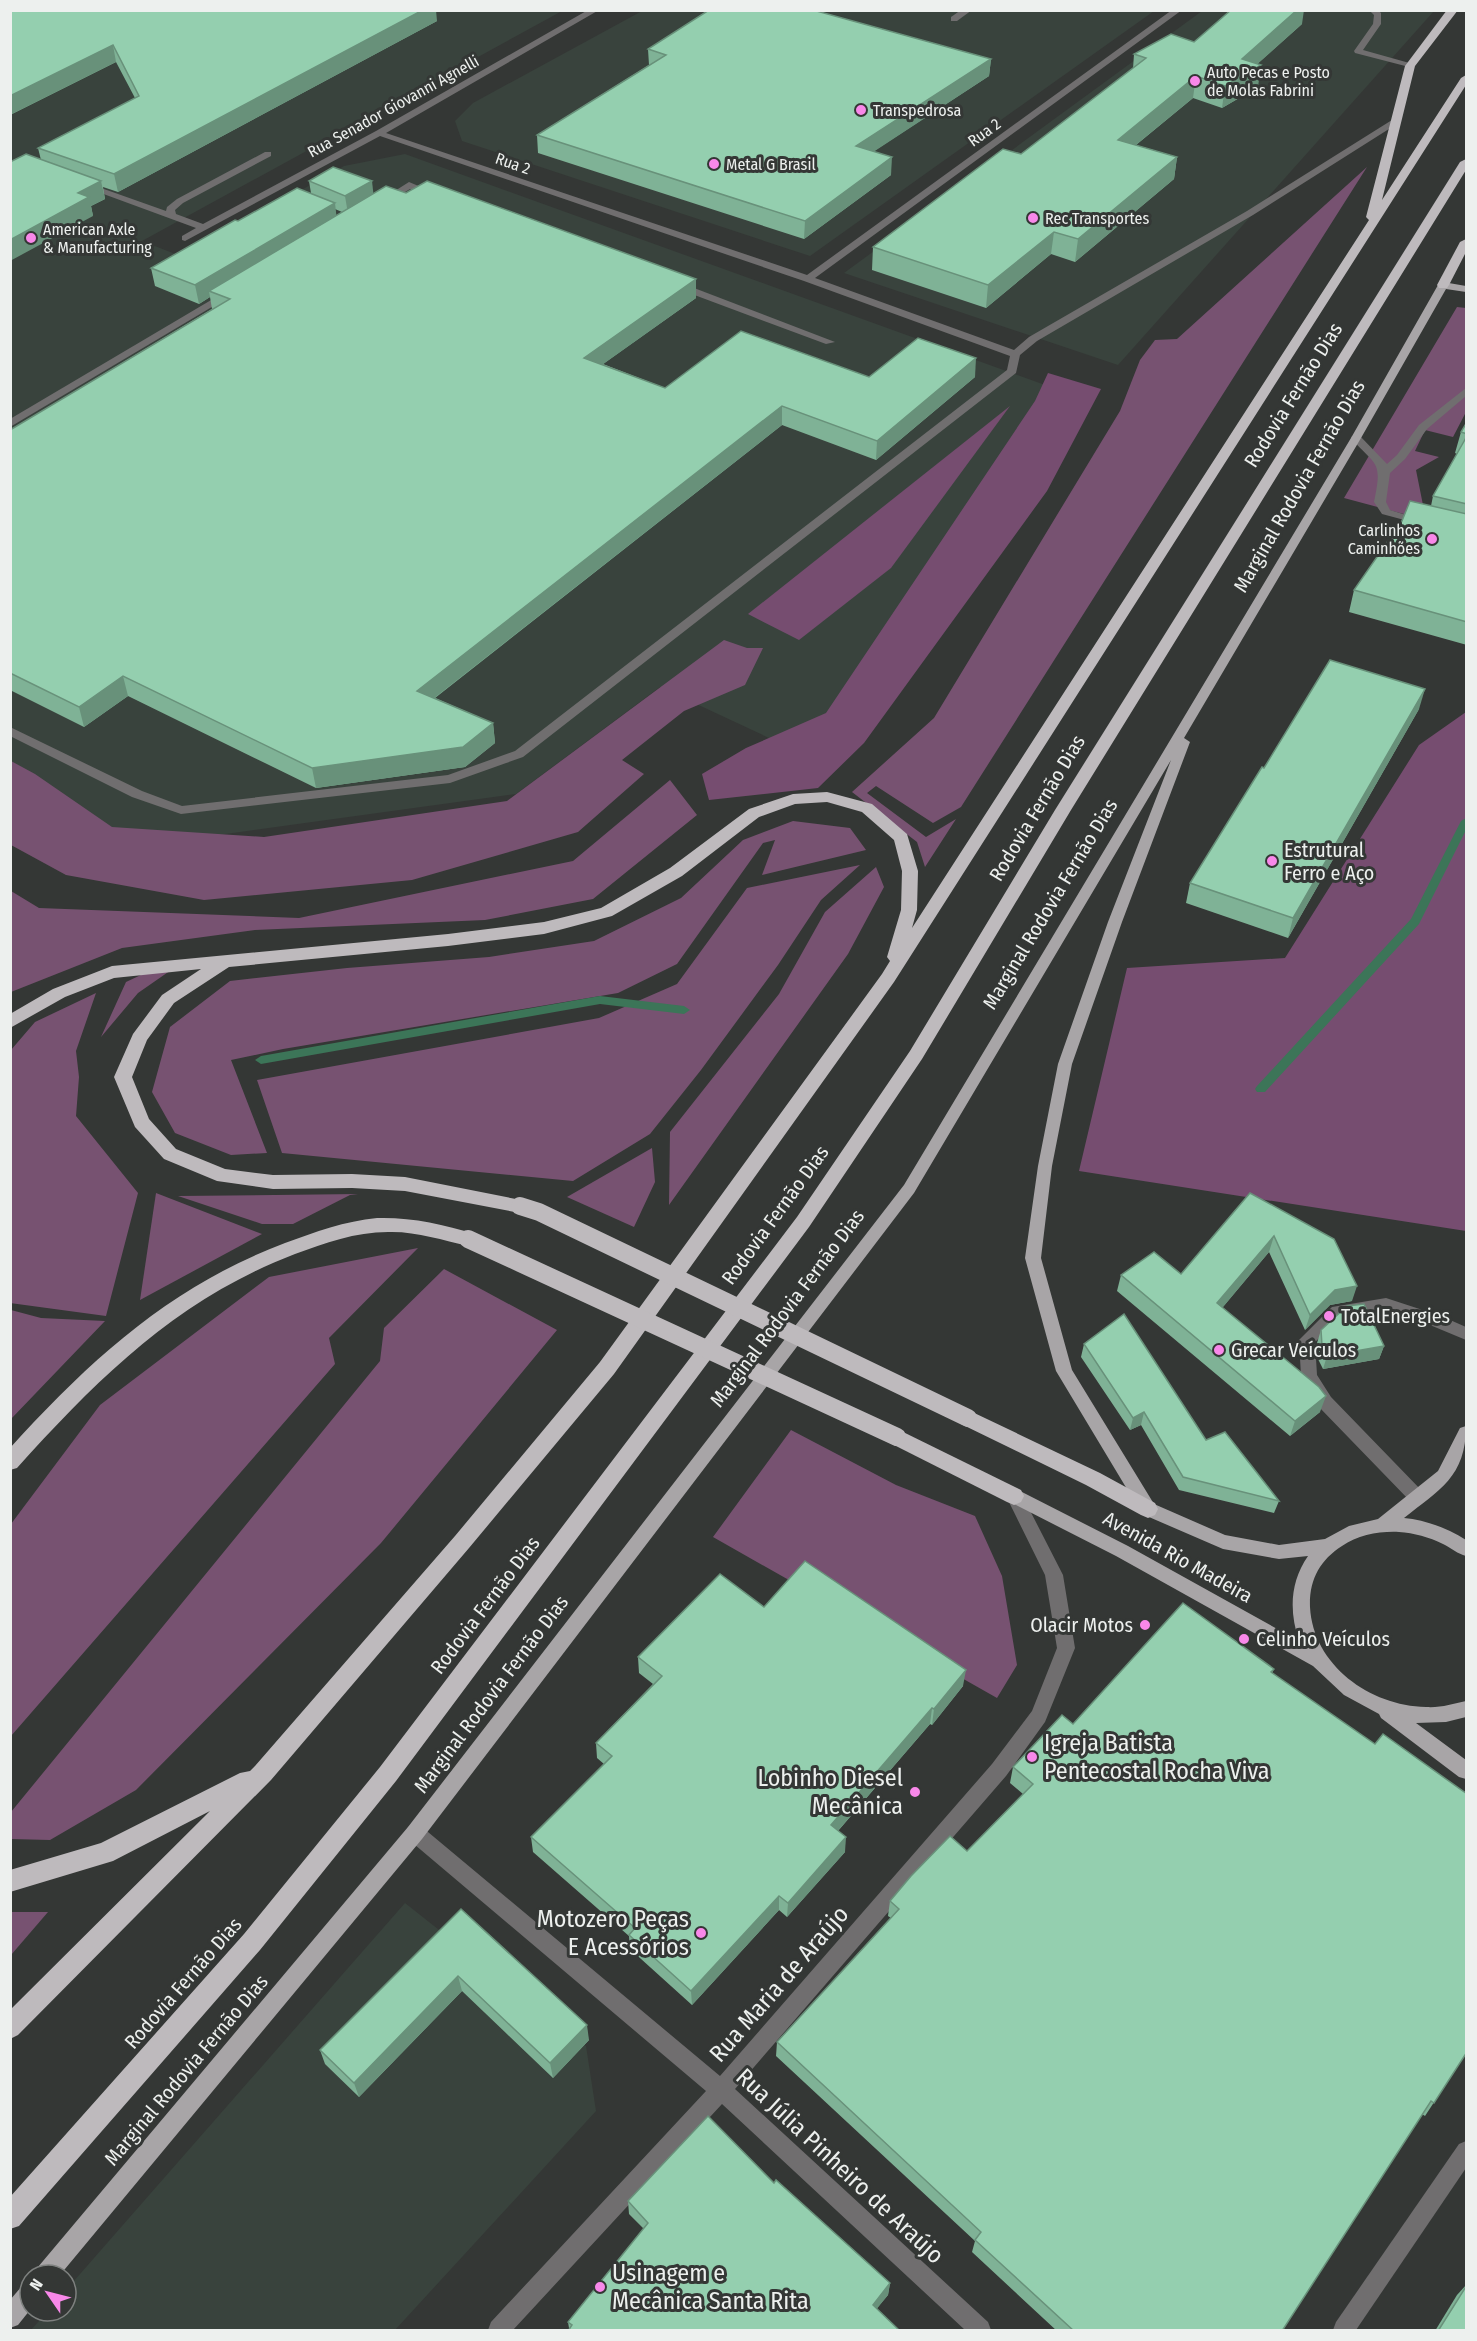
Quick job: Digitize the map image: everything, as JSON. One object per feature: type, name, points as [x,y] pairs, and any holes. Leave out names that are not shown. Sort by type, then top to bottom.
[{"type":"highway","points":[[1369,231],[1410,66],[1453,10]]},
{"type":"highway","name":"Rodovia Fernão Dias","points":[[10,2027],[263,1773],[462,1542],[607,1368],[888,978],[1467,78]]},
{"type":"highway","name":"Rodovia Fernão Dias","points":[[10,2217],[252,1942],[388,1774],[803,1222],[916,1055],[1063,810],[1467,162]]},
{"type":"highway","points":[[1443,285],[1467,243]]},
{"type":"highway","points":[[10,1023],[59,993],[112,972],[544,928],[606,912],[676,872],[754,813],[793,799],[827,797],[867,808],[901,838],[910,871],[909,910],[888,978]]},
{"type":"highway","points":[[225,962],[168,999],[139,1038],[123,1077],[141,1122],[170,1154],[223,1176],[273,1182],[352,1181],[405,1184],[520,1206],[539,1212],[968,1418],[1093,1479],[1148,1509]]},
{"type":"highway","points":[[10,1462],[64,1402],[121,1348],[165,1314],[220,1278],[284,1249],[350,1227],[400,1225],[468,1239],[897,1437],[1014,1496]]},
{"type":"highway","points":[[10,1881],[105,1853],[263,1773]]},
{"type":"main road","points":[[1443,285],[1467,289]]},
{"type":"main road","name":"Marginal Rodovia Fernão Dias","points":[[56,2263],[415,1833],[909,1189],[1356,438],[1443,285]]},
{"type":"main road","points":[[1148,1509],[1064,1371],[1034,1258],[1045,1166],[1065,1065],[1115,922],[1199,702]]},
{"type":"main road","points":[[1384,1524],[1444,1476],[1467,1433]]},
{"type":"main road","name":"Avenida Rio Madeira","points":[[1014,1496],[1122,1551],[1320,1661]]},
{"type":"main road","name":"Avenida Rio Madeira","points":[[1148,1509],[1223,1542],[1279,1552],[1326,1546]]},
{"type":"main road","points":[[1467,1549],[1439,1534],[1411,1526],[1384,1524],[1352,1531],[1326,1546],[1307,1569],[1300,1598],[1304,1630],[1320,1661],[1347,1688],[1380,1707],[1467,1771]]},
{"type":"main road","points":[[1380,1707],[1417,1717],[1453,1714],[1467,1709]]},
{"type":"street","name":"Rua Senador Giovanni Agnelli","points":[[185,238],[278,190],[595,10]]},
{"type":"street","points":[[954,19],[968,10]]},
{"type":"street","name":"Rua 2","points":[[808,279],[1178,10]]},
{"type":"street","points":[[1373,10],[1378,15],[1377,24],[1358,51],[1410,66]]},
{"type":"street","points":[[10,731],[137,794],[181,810],[450,778],[519,753],[1012,371],[1015,354],[1033,339],[1250,213],[1395,122]]},
{"type":"street","name":"Rua 2","points":[[379,133],[808,279],[1015,354]]},
{"type":"street","points":[[171,216],[170,209],[180,201],[268,154]]},
{"type":"street","points":[[75,182],[204,227]]},
{"type":"street","points":[[379,203],[409,185],[442,198]]},
{"type":"street","points":[[664,280],[830,342]]},
{"type":"street","points":[[10,424],[236,289]]},
{"type":"street","points":[[1435,525],[1386,512],[1380,502],[1386,471],[1401,457],[1423,427],[1467,391]]},
{"type":"street","points":[[1356,438],[1380,460],[1386,471]]},
{"type":"street","points":[[1417,1497],[1325,1402],[1309,1376],[1307,1340],[1338,1311],[1386,1304],[1435,1320],[1467,1334]]},
{"type":"street","name":"Rua Maria de Araújo","points":[[499,2331],[721,2090],[999,1770],[1039,1716],[1066,1648],[1054,1575],[1014,1496]]},
{"type":"street","name":"Rua Júlia Pinheiro de Araújo","points":[[415,1833],[721,2090],[980,2331]]},
{"type":"street","points":[[1344,2331],[1467,2151]]},
{"type":"shaded area","points":[[11,11],[562,11],[142,241],[183,257],[344,166],[405,154],[1059,390],[814,759],[660,687],[516,794],[175,841],[100,831],[11,780]]},
{"type":"shaded area","points":[[642,11],[1154,11],[810,256],[462,141],[455,121],[473,103]]},
{"type":"shaded area","points":[[1202,11],[1434,11],[1118,365],[844,273]]},
{"type":"shaded area","points":[[1367,167],[961,807],[933,823],[876,786],[867,793],[926,837],[956,819],[925,867],[917,842],[852,792],[934,718],[1120,411],[1140,360],[1155,340],[1177,339]]},
{"type":"shaded area","points":[[1457,307],[1466,308],[1466,412],[1453,437],[1425,430],[1415,451],[1439,457],[1416,470],[1423,505],[1441,524],[1344,498]]},
{"type":"shaded area","points":[[1048,373],[1101,389],[1047,491],[864,743],[818,788],[709,800],[702,774],[746,748],[826,713],[1035,401]]},
{"type":"shaded area","points":[[1010,406],[891,568],[799,640],[748,614]]},
{"type":"shaded area","points":[[724,640],[747,648],[763,648],[745,685],[684,711],[622,760],[644,774],[578,832],[412,880],[204,900],[66,875],[11,845],[11,761],[35,774],[112,827],[264,837],[507,801]]},
{"type":"shaded area","points":[[1466,712],[1466,1231],[1079,1171],[1127,968],[1285,958],[1419,745]]},
{"type":"shaded area","points":[[670,780],[697,815],[593,899],[485,920],[255,930],[122,948],[11,992],[11,891],[39,908],[299,918],[573,861]]},
{"type":"shaded area","points":[[793,821],[850,828],[866,850],[762,875],[775,840],[763,843],[677,964],[618,993],[283,1049],[231,1060],[267,1153],[231,1155],[175,1133],[152,1092],[170,1027],[230,981],[347,968],[489,957],[594,941],[681,898],[743,840]]},
{"type":"shaded area","points":[[860,865],[821,900],[778,965],[701,1070],[650,1134],[573,1181],[282,1153],[257,1080],[599,1018],[677,984],[747,888]]},
{"type":"shaded area","points":[[876,867],[884,887],[848,954],[669,1205],[670,1132],[779,994],[825,912]]},
{"type":"shaded area","points":[[174,968],[138,993],[101,1037],[126,982],[143,974]]},
{"type":"shaded area","points":[[96,993],[76,1051],[79,1077],[76,1116],[138,1193],[106,1316],[10,1303],[11,1050],[35,1022]]},
{"type":"shaded area","points":[[652,1148],[655,1182],[634,1227],[567,1197]]},
{"type":"shaded area","points":[[156,1193],[262,1234],[140,1300]]},
{"type":"shaded area","points":[[358,1194],[350,1195],[293,1224],[262,1224],[178,1196]]},
{"type":"shaded area","points":[[418,1248],[329,1338],[335,1364],[11,1736],[11,1524],[100,1405],[269,1277]]},
{"type":"shaded area","points":[[444,1269],[557,1330],[381,1543],[136,1790],[50,1840],[11,1839],[11,1812],[380,1361],[384,1328]]},
{"type":"shaded area","points":[[11,1310],[41,1318],[105,1321],[11,1419]]},
{"type":"shaded area","points":[[791,1430],[896,1485],[975,1516],[1002,1576],[1017,1665],[997,1698],[713,1537]]},
{"type":"shaded area","points":[[405,1903],[586,2046],[596,2111],[395,2330],[31,2330],[37,2323],[78,2323],[78,2276]]},
{"type":"shaded area","points":[[10,1912],[48,1912],[11,1955]]},
{"type":"building","points":[[10,10],[423,10],[114,174],[38,148],[139,96],[113,45],[10,96]]},
{"type":"building","points":[[709,10],[813,10],[991,59],[856,146],[892,157],[805,221],[537,135],[666,55],[648,49]]},
{"type":"building","points":[[1231,10],[1297,10],[1242,59],[1261,65],[1225,86],[1196,76],[1118,140],[1177,157],[1078,239],[1054,232],[988,285],[873,247],[1003,149],[1021,154],[1146,58],[1134,54],[1171,34],[1194,42]]},
{"type":"building","points":[[26,154],[101,181],[78,193],[89,197],[10,240],[10,162]]},
{"type":"building","points":[[333,167],[372,181],[345,196],[309,181]]},
{"type":"building","points":[[427,181],[696,279],[584,358],[665,388],[741,331],[869,377],[918,338],[976,358],[877,441],[782,406],[417,691],[493,723],[463,747],[312,768],[123,676],[79,707],[10,673],[10,430],[230,299],[209,291],[386,186],[406,193]]},
{"type":"building","points":[[297,188],[335,203],[195,285],[151,268],[235,220],[238,221]]},
{"type":"building","points":[[1467,422],[1467,434],[1461,432]]},
{"type":"building","points":[[1467,436],[1467,504],[1433,496]]},
{"type":"building","points":[[1410,501],[1467,514],[1467,622],[1354,590],[1402,521]]},
{"type":"building","points":[[1330,660],[1425,689],[1293,918],[1190,883],[1262,767],[1264,768]]},
{"type":"building","points":[[1250,1193],[1334,1239],[1357,1286],[1335,1290],[1310,1315],[1274,1236],[1217,1303],[1319,1387],[1326,1396],[1295,1421],[1121,1275],[1154,1252],[1181,1274]]},
{"type":"building","points":[[1364,1304],[1384,1346],[1327,1356],[1322,1346],[1321,1330],[1347,1306]]},
{"type":"building","points":[[1124,1314],[1206,1440],[1225,1432],[1279,1501],[1183,1477],[1144,1412],[1133,1418],[1084,1344]]},
{"type":"building","points":[[805,1561],[966,1670],[831,1825],[846,1837],[788,1903],[779,1896],[691,1991],[629,1935],[635,1928],[531,1837],[612,1756],[596,1743],[662,1676],[638,1657],[720,1574],[764,1607]]},
{"type":"building","points":[[1183,1603],[1274,1669],[1271,1672],[1375,1744],[1383,1734],[1467,1794],[1467,2052],[1434,2103],[1431,2101],[1282,2331],[1074,2331],[975,2240],[981,2232],[777,2042],[899,1909],[890,1901],[911,1876],[950,1836],[967,1851],[1033,1784],[1013,1767],[1062,1715],[1073,1724]]},
{"type":"building","points":[[461,1909],[587,2025],[550,2063],[458,1976],[354,2083],[320,2050]]},
{"type":"building","points":[[708,2116],[774,2183],[776,2180],[890,2283],[873,2305],[900,2331],[568,2331],[572,2325],[568,2322],[648,2223],[628,2201]]},
{"type":"building","points":[[1467,2285],[1467,2331],[1438,2331]]},
{"type":"waterway","points":[[1261,1089],[1415,921],[1466,821]]},
{"type":"waterway","points":[[261,1060],[600,1000],[684,1010]]},
{"type":"place","name":"Auto Pecas e Posto de Molas Fabrini","points":[[1195,81]]},
{"type":"place","name":"Transpedrosa","points":[[861,110]]},
{"type":"place","name":"Metal G Brasil","points":[[714,164]]},
{"type":"place","name":"Rec Transportes","points":[[1033,218]]},
{"type":"place","name":"American Axle & Manufacturing","points":[[31,238]]},
{"type":"place","name":"Carlinhos Caminhões","points":[[1432,539]]},
{"type":"place","name":"Estrutural Ferro e Aço","points":[[1272,861]]},
{"type":"place","name":"TotalEnergies","points":[[1329,1316]]},
{"type":"place","name":"Grecar Veículos","points":[[1219,1350]]},
{"type":"place","name":"Olacir Motos","points":[[1145,1625]]},
{"type":"place","name":"Celinho Veículos","points":[[1244,1639]]},
{"type":"place","name":"Igreja Batista Pentecostal Rocha Viva","points":[[1032,1757]]},
{"type":"place","name":"Lobinho Diesel Mecânica","points":[[915,1792]]},
{"type":"place","name":"Motozero Peças E Acessórios","points":[[701,1933]]},
{"type":"place","name":"Usinagem e Mecânica Santa Rita","points":[[600,2287]]}]
